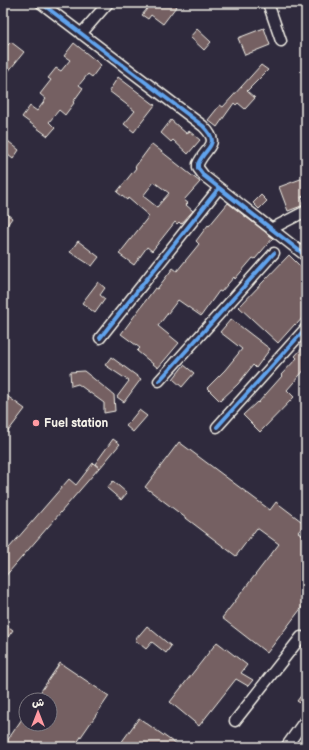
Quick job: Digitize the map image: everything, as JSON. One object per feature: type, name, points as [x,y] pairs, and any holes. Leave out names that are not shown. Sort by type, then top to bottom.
[{"type":"street","points":[[41,3],[203,126],[211,134],[212,138],[211,144],[199,160],[198,164],[198,168],[204,176],[272,229],[302,247],[306,256]]},
{"type":"street","points":[[82,34],[108,3]]},
{"type":"street","points":[[268,3],[281,41]]},
{"type":"street","points":[[100,338],[219,188]]},
{"type":"street","points":[[272,229],[306,211]]},
{"type":"street","points":[[159,381],[274,253]]},
{"type":"street","points":[[217,427],[306,328]]},
{"type":"street","points":[[235,721],[301,637]]},
{"type":"street","points":[[286,747],[306,719]]},
{"type":"building","points":[[139,3],[179,3],[163,24],[151,15],[148,19],[142,15],[147,9]]},
{"type":"building","points":[[264,28],[270,45],[245,55],[238,38]]},
{"type":"building","points":[[197,29],[211,42],[204,50],[190,37]]},
{"type":"building","points":[[3,40],[8,45],[11,42],[24,52],[3,78]]},
{"type":"building","points":[[74,43],[101,65],[92,77],[88,74],[79,85],[83,88],[65,115],[59,110],[49,122],[55,128],[48,136],[22,117],[30,106],[37,111],[46,99],[40,94],[51,80],[48,78],[56,68],[61,71],[70,60],[64,56]]},
{"type":"building","points":[[261,65],[268,70],[247,91],[255,98],[245,109],[238,103],[236,105],[234,103],[217,127],[208,120],[220,105],[223,107]]},
{"type":"building","points":[[118,77],[155,105],[134,132],[124,124],[135,111],[109,91]]},
{"type":"building","points":[[171,120],[187,134],[189,131],[200,140],[188,154],[173,140],[171,142],[161,133]]},
{"type":"building","points":[[3,137],[19,150],[13,159],[3,151]]},
{"type":"building","points":[[152,144],[200,182],[184,200],[188,203],[186,205],[193,211],[181,224],[179,222],[177,224],[175,222],[152,251],[147,247],[134,265],[119,254],[149,216],[128,198],[127,200],[117,192],[136,168],[135,167]],"holes":[[[154,182],[169,193],[157,207],[143,196]]]},
{"type":"building","points":[[306,177],[306,195],[301,197],[304,205],[288,211],[279,187]]},
{"type":"building","points":[[261,195],[267,201],[259,209],[253,203]]},
{"type":"building","points":[[228,203],[273,238],[235,279],[234,277],[221,292],[219,291],[201,316],[178,300],[158,326],[179,343],[158,368],[137,351],[140,348],[121,334],[155,288],[157,289],[173,268],[177,271],[199,244],[196,241],[208,225],[209,226]]},
{"type":"building","points":[[3,211],[12,218],[3,231]]},
{"type":"building","points":[[78,241],[99,257],[92,266],[70,252]]},
{"type":"building","points":[[289,255],[306,272],[306,314],[278,343],[239,307]]},
{"type":"building","points":[[98,282],[105,288],[100,295],[105,299],[95,313],[82,303]]},
{"type":"building","points":[[231,319],[270,349],[256,368],[253,365],[238,384],[220,401],[207,388],[225,370],[242,349],[220,332]]},
{"type":"building","points":[[306,344],[306,368],[287,390],[294,397],[260,432],[243,415],[257,402],[258,403],[282,376],[281,375],[297,358],[295,356]]},
{"type":"building","points":[[111,357],[141,379],[124,402],[117,397],[129,381],[105,365]]},
{"type":"building","points":[[184,365],[194,373],[182,387],[173,379]]},
{"type":"building","points":[[84,371],[114,395],[115,411],[104,413],[104,403],[78,384],[71,386],[70,372]]},
{"type":"building","points":[[3,393],[25,409],[3,438]]},
{"type":"building","points":[[139,410],[147,416],[133,432],[126,426]]},
{"type":"building","points":[[113,439],[120,444],[100,468],[95,464]]},
{"type":"building","points":[[179,442],[270,510],[276,502],[305,524],[298,532],[306,538],[306,602],[267,653],[222,618],[279,544],[257,528],[236,556],[145,487]]},
{"type":"building","points":[[93,463],[99,468],[3,579],[3,555],[69,479],[76,485]]},
{"type":"building","points":[[113,481],[127,493],[121,500],[107,488]]},
{"type":"building","points":[[3,623],[13,630],[3,644]]},
{"type":"building","points":[[147,626],[171,646],[166,653],[152,642],[146,649],[135,640]]},
{"type":"building","points":[[217,642],[247,665],[241,673],[253,680],[248,686],[236,679],[199,726],[170,702]]},
{"type":"building","points":[[60,663],[109,696],[74,747],[3,747],[18,725],[18,732],[58,732],[58,692],[40,692]]},
{"type":"building","points":[[306,689],[306,707],[297,701]]},
{"type":"building","points":[[139,718],[180,747],[118,747]]},
{"type":"cycle path","points":[[41,3],[203,126],[209,132],[212,142],[198,164],[198,168],[204,176],[306,256]]},
{"type":"cycle path","points":[[100,338],[219,188]]},
{"type":"cycle path","points":[[159,381],[274,253]]},
{"type":"cycle path","points":[[217,427],[306,328]]},
{"type":"place","name":"Fuel station","points":[[36,423]]}]
